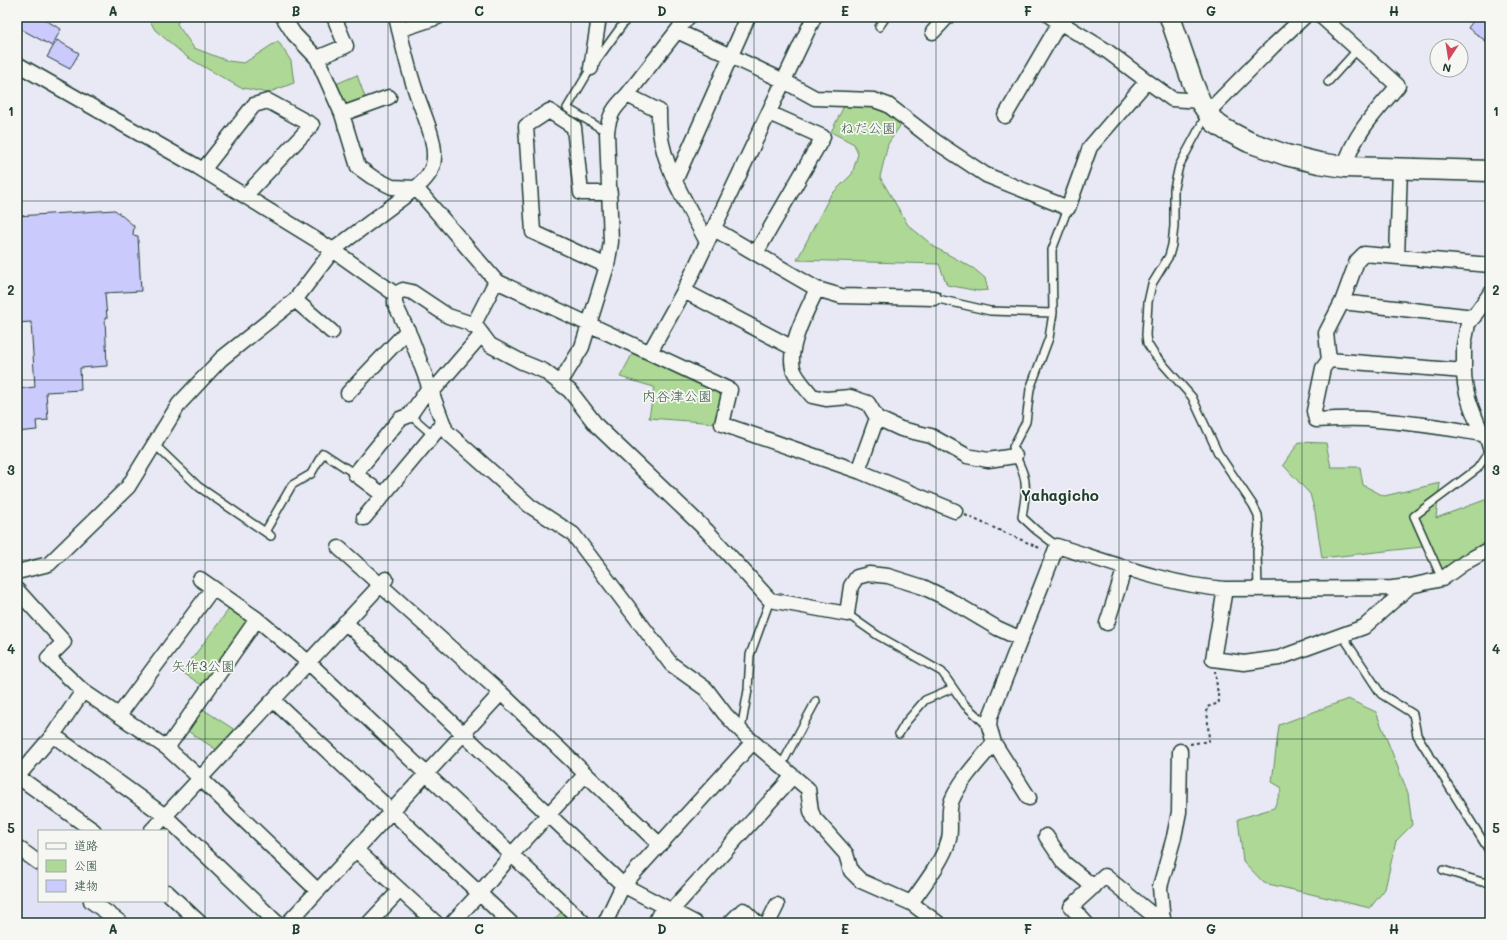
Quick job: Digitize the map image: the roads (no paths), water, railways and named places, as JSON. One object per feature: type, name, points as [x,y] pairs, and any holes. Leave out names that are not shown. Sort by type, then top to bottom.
[{"type":"street","points":[[283,17],[294,34],[317,58],[342,114],[358,167],[372,177],[392,187],[416,188],[496,281],[730,390],[722,424],[858,471],[956,511]]},
{"type":"street","points":[[317,58],[346,46],[334,17]]},
{"type":"street","points":[[17,572],[48,564],[128,487],[179,404],[221,359],[295,300],[333,250],[426,179],[432,170],[434,157],[430,130],[414,88],[398,24],[438,17]]},
{"type":"street","points":[[590,68],[598,24],[595,17]]},
{"type":"street","points":[[560,383],[582,347],[607,266],[611,242],[607,132],[609,119],[618,104],[627,95],[688,17]]},
{"type":"street","points":[[675,181],[748,17]]},
{"type":"street","points":[[650,352],[684,291],[714,230],[814,17]]},
{"type":"street","points":[[933,32],[947,17]]},
{"type":"street","points":[[1170,17],[1192,81],[1204,107],[1214,122],[1249,142],[1286,155],[1319,163],[1345,167],[1490,171]]},
{"type":"street","points":[[1322,17],[1398,86],[1368,122],[1348,155],[1345,167]]},
{"type":"street","points":[[1204,107],[1273,46],[1296,19]]},
{"type":"street","points":[[1005,116],[1055,20],[1107,51],[1172,99],[1204,107]]},
{"type":"street","points":[[677,31],[784,81],[815,98],[874,100],[888,105],[935,141],[986,175],[1068,208],[1090,147],[1147,81]]},
{"type":"street","points":[[17,64],[203,170],[333,250],[395,294]]},
{"type":"street","points":[[627,95],[659,111],[660,133],[667,161],[675,181],[707,242]]},
{"type":"street","points":[[342,114],[389,97]]},
{"type":"street","points":[[203,170],[254,105],[268,101],[312,125],[245,196]]},
{"type":"street","points":[[607,266],[533,232],[526,126],[549,111],[574,127],[581,193],[610,193]]},
{"type":"street","points":[[756,253],[822,137],[769,113]]},
{"type":"street","points":[[1397,257],[1400,169]]},
{"type":"street","points":[[714,230],[817,289],[840,296],[934,298]]},
{"type":"street","points":[[1482,434],[1399,422],[1364,419],[1316,420],[1314,411],[1323,368],[1329,360],[1326,333],[1342,302],[1357,261],[1364,254],[1490,265]]},
{"type":"street","points":[[383,495],[355,474],[400,419],[410,415],[478,330],[496,281]]},
{"type":"street","points":[[817,289],[799,327],[793,348],[794,370],[812,396],[826,399],[850,397],[868,403],[877,418],[901,429],[931,436],[967,456],[988,460],[1015,456]]},
{"type":"street","points":[[395,294],[403,290],[412,292],[448,316],[470,323],[478,330],[490,345],[522,362],[544,371],[570,391],[597,426],[707,531],[770,600],[846,614],[851,586],[857,577],[869,574],[888,576],[923,587],[948,599],[997,628],[1021,639]]},
{"type":"street","points":[[684,291],[793,348]]},
{"type":"street","points":[[395,294],[395,304],[408,330],[444,422],[446,431],[530,506],[573,534],[671,664],[706,689],[725,714],[741,730],[808,790],[811,811],[814,818],[846,854],[851,871],[861,881],[912,903],[938,923]]},
{"type":"street","points":[[1482,434],[1468,399],[1464,371],[1464,345],[1468,324],[1490,294]]},
{"type":"street","points":[[295,300],[332,332]]},
{"type":"street","points":[[1342,302],[1474,316]]},
{"type":"street","points":[[348,393],[408,330]]},
{"type":"street","points":[[1329,360],[1464,371]]},
{"type":"street","points":[[858,471],[877,418]]},
{"type":"street","points":[[364,518],[444,422]]},
{"type":"street","points":[[339,548],[383,581],[585,775],[660,844]]},
{"type":"street","points":[[1029,798],[994,743],[988,726],[990,717],[1056,550],[1125,567],[1177,582],[1225,589],[1392,588],[1410,586],[1442,579],[1464,563],[1484,552],[1490,551]]},
{"type":"street","points":[[1107,623],[1125,567]]},
{"type":"street","points":[[200,579],[257,619],[308,662],[584,923]]},
{"type":"street","points":[[152,830],[383,581]]},
{"type":"street","points":[[1225,589],[1213,659],[1244,662],[1279,658],[1364,627],[1410,586]]},
{"type":"street","points":[[119,715],[213,588]]},
{"type":"street","points":[[17,590],[64,642],[48,658],[84,692],[167,748],[318,891]]},
{"type":"street","points":[[167,748],[257,619]]},
{"type":"street","points":[[345,622],[623,885],[695,923]]},
{"type":"street","points":[[84,692],[53,735],[17,776],[93,830]]},
{"type":"street","points":[[288,923],[501,693]]},
{"type":"street","points":[[273,700],[511,923]]},
{"type":"street","points":[[53,735],[165,816],[277,923]]},
{"type":"street","points":[[605,923],[623,885],[754,742]]},
{"type":"street","points":[[912,903],[944,852],[949,838],[949,811],[952,800],[965,779],[994,743]]},
{"type":"street","points":[[1086,923],[1071,907],[1105,876],[1154,916],[1163,920],[1160,887],[1179,812],[1180,752]]},
{"type":"street","points":[[452,923],[479,894],[512,854],[585,775]]},
{"type":"street","points":[[655,923],[793,776]]},
{"type":"street","points":[[1046,836],[1064,863],[1094,887]]},
{"type":"street","points":[[17,847],[38,863]]},
{"type":"street","points":[[356,850],[436,923]]},
{"type":"street","points":[[369,923],[400,890]]},
{"type":"street","points":[[168,893],[200,923]]},
{"type":"street","points":[[92,902],[121,923]]},
{"type":"street","points":[[768,923],[777,905]]},
{"type":"street","points":[[730,923],[742,910],[756,923]]},
{"type":"lane","points":[[607,132],[568,108],[590,68],[628,17]]},
{"type":"lane","points":[[879,27],[886,17]]},
{"type":"lane","points":[[1328,82],[1358,49]]},
{"type":"lane","points":[[1204,107],[1179,166],[1174,188],[1174,226],[1172,245],[1169,256],[1152,284],[1148,302],[1146,335],[1147,343],[1154,354],[1192,397],[1218,453],[1253,505],[1258,515],[1258,589]]},
{"type":"lane","points":[[1056,550],[1022,517],[1025,485],[1023,473],[1015,456],[1013,447],[1026,422],[1030,389],[1049,338],[1053,313],[1052,250],[1068,208]]},
{"type":"lane","points":[[934,298],[990,311],[1053,313]]},
{"type":"lane","points":[[410,415],[433,435]]},
{"type":"lane","points":[[1442,579],[1414,516],[1477,469],[1488,453],[1482,434]]},
{"type":"lane","points":[[154,444],[199,487],[272,536]]},
{"type":"lane","points":[[265,532],[292,485],[310,474],[323,453],[355,474]]},
{"type":"lane","points":[[741,730],[748,690],[750,655],[770,600]]},
{"type":"lane","points":[[846,614],[877,635],[942,672],[965,705],[988,726]]},
{"type":"lane","points":[[1342,635],[1381,694],[1413,714],[1417,735],[1490,852]]},
{"type":"lane","points":[[899,734],[906,722],[925,700],[953,688]]},
{"type":"lane","points":[[781,766],[816,701]]},
{"type":"lane","points":[[1443,870],[1482,882],[1490,882]]},
{"type":"district","name":"Yahagicho","points":[[1060,496]]},
{"type":"park label","name":"ねだ公園","points":[[868,128]]},
{"type":"park label","name":"内谷津公園","points":[[677,396]]},
{"type":"park label","name":"矢作3公園","points":[[203,666]]}]
